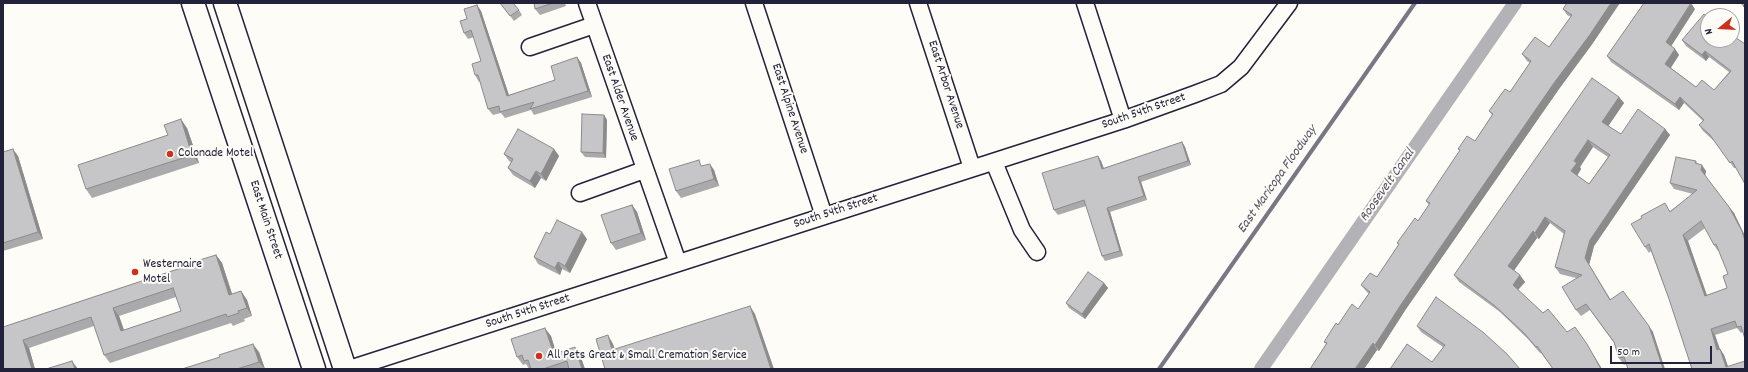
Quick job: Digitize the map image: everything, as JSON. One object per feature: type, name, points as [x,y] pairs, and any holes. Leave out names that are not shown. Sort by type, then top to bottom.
[{"type":"main road","name":"East Main Street","points":[[193,3],[314,369]]},
{"type":"main road","points":[[211,3],[232,66],[239,79],[257,101]]},
{"type":"main road","points":[[225,3],[345,369]]},
{"type":"street","name":"East Alder Avenue","points":[[587,3],[644,170],[678,263]]},
{"type":"street","name":"East Alpine Avenue","points":[[754,3],[824,216]]},
{"type":"street","name":"East Arbor Avenue","points":[[918,3],[972,168]]},
{"type":"street","points":[[1085,3],[1123,120]]},
{"type":"street","name":"South 54th Street","points":[[350,369],[1123,120],[1221,84],[1241,67],[1288,3]]},
{"type":"street","points":[[530,47],[594,25]]},
{"type":"street","points":[[994,162],[1022,230],[1037,252]]},
{"type":"street","points":[[580,193],[644,170]]},
{"type":"building","points":[[500,3],[513,3],[519,10],[510,16]]},
{"type":"building","points":[[534,3],[553,3],[535,9]]},
{"type":"building","points":[[1567,3],[1611,3],[1402,303],[1375,345],[1373,343],[1355,369],[1310,369],[1327,343],[1324,342],[1336,323],[1338,325],[1352,304],[1358,309],[1370,292],[1361,285],[1370,273],[1377,277],[1399,244],[1397,243],[1415,218],[1418,221],[1430,203],[1426,201],[1460,150],[1458,149],[1467,136],[1475,141],[1493,114],[1489,111],[1505,89],[1510,92],[1531,61],[1522,54],[1535,37],[1549,47],[1572,15],[1563,9]]},
{"type":"building","points":[[1644,3],[1691,3],[1666,42],[1675,49],[1665,64],[1696,87],[1702,80],[1714,90],[1731,71],[1705,51],[1702,55],[1682,40],[1700,19],[1700,48],[1740,48],[1740,41],[1745,44],[1745,184],[1732,161],[1730,163],[1710,135],[1699,125],[1704,120],[1680,97],[1675,104],[1607,56]]},
{"type":"building","points":[[477,5],[507,96],[555,80],[551,66],[577,57],[588,91],[530,109],[534,102],[500,112],[499,106],[488,109],[478,75],[475,75],[472,64],[481,61],[471,30],[464,33],[460,21],[467,19],[464,9]]},
{"type":"building","points":[[1592,78],[1619,97],[1602,122],[1621,134],[1638,109],[1665,129],[1590,240],[1585,258],[1610,300],[1623,291],[1649,326],[1663,369],[1628,369],[1624,357],[1619,358],[1614,342],[1586,304],[1576,310],[1562,287],[1582,275],[1555,267],[1565,231],[1545,217],[1535,233],[1533,231],[1508,266],[1520,275],[1513,285],[1543,313],[1548,309],[1567,332],[1575,327],[1587,344],[1601,369],[1553,369],[1537,346],[1536,347],[1524,333],[1495,306],[1454,275]],"holes":[[[1588,140],[1610,155],[1589,184],[1571,171],[1577,163],[1574,161]]]},
{"type":"building","points":[[582,114],[604,115],[603,153],[581,152]]},
{"type":"building","name":"Colonade Motel","points":[[181,119],[192,155],[86,189],[78,165],[168,135],[164,125]]},
{"type":"building","points":[[518,129],[554,149],[541,174],[536,171],[530,181],[508,168],[513,159],[504,154]]},
{"type":"building","points":[[1182,142],[1188,161],[1138,177],[1144,196],[1107,208],[1120,251],[1102,256],[1084,200],[1054,210],[1042,173],[1098,156],[1102,169]]},
{"type":"building","points":[[13,149],[38,232],[3,243],[3,152]]},
{"type":"building","points":[[1676,157],[1696,161],[1695,163],[1702,165],[1701,170],[1729,207],[1742,231],[1745,241],[1745,339],[1741,326],[1737,327],[1735,321],[1711,329],[1717,350],[1720,349],[1726,367],[1745,361],[1745,369],[1692,369],[1649,244],[1645,247],[1631,224],[1642,218],[1641,216],[1665,203],[1670,212],[1697,190],[1670,183]],"holes":[[[1701,221],[1714,245],[1716,244],[1728,274],[1723,276],[1727,288],[1705,296],[1683,235]]]},
{"type":"building","points":[[699,160],[701,166],[710,164],[714,179],[676,191],[669,169]]},
{"type":"building","points":[[632,205],[641,233],[611,243],[601,215]]},
{"type":"building","points":[[557,220],[582,232],[565,266],[558,262],[555,268],[534,257],[546,232],[550,234]]},
{"type":"building","points":[[216,255],[229,295],[241,291],[247,308],[238,311],[239,313],[227,317],[226,314],[104,355],[91,317],[23,340],[32,369],[3,369],[3,327],[184,267],[183,265]],"holes":[[[173,288],[181,311],[121,331],[113,308]]]},
{"type":"building","points":[[1088,272],[1104,283],[1082,314],[1066,303]]},
{"type":"building","points":[[1436,297],[1484,333],[1507,354],[1520,369],[1390,369],[1407,344],[1432,362],[1445,345],[1417,326]]},
{"type":"building","points":[[750,306],[771,369],[605,369],[596,339],[608,335],[612,350]]},
{"type":"building","points":[[545,328],[554,354],[575,347],[582,369],[569,369],[567,361],[543,369],[531,369],[528,360],[524,361],[522,355],[517,357],[511,339]]},
{"type":"building","points":[[253,344],[259,362],[237,369],[182,369],[220,357],[219,355]]},
{"type":"building","points":[[72,361],[75,369],[46,369]]},
{"type":"waterway","name":"East Maricopa Floodway","points":[[1159,369],[1415,3]]},
{"type":"waterway","name":"Roosevelt Canal","points":[[1261,369],[1515,3]]},
{"type":"place","name":"Colonade Motel","points":[[170,154]]},
{"type":"place","name":"Westernaire Motel","points":[[135,272]]},
{"type":"place","name":"All Pets Great & Small Cremation Service","points":[[539,356]]}]
